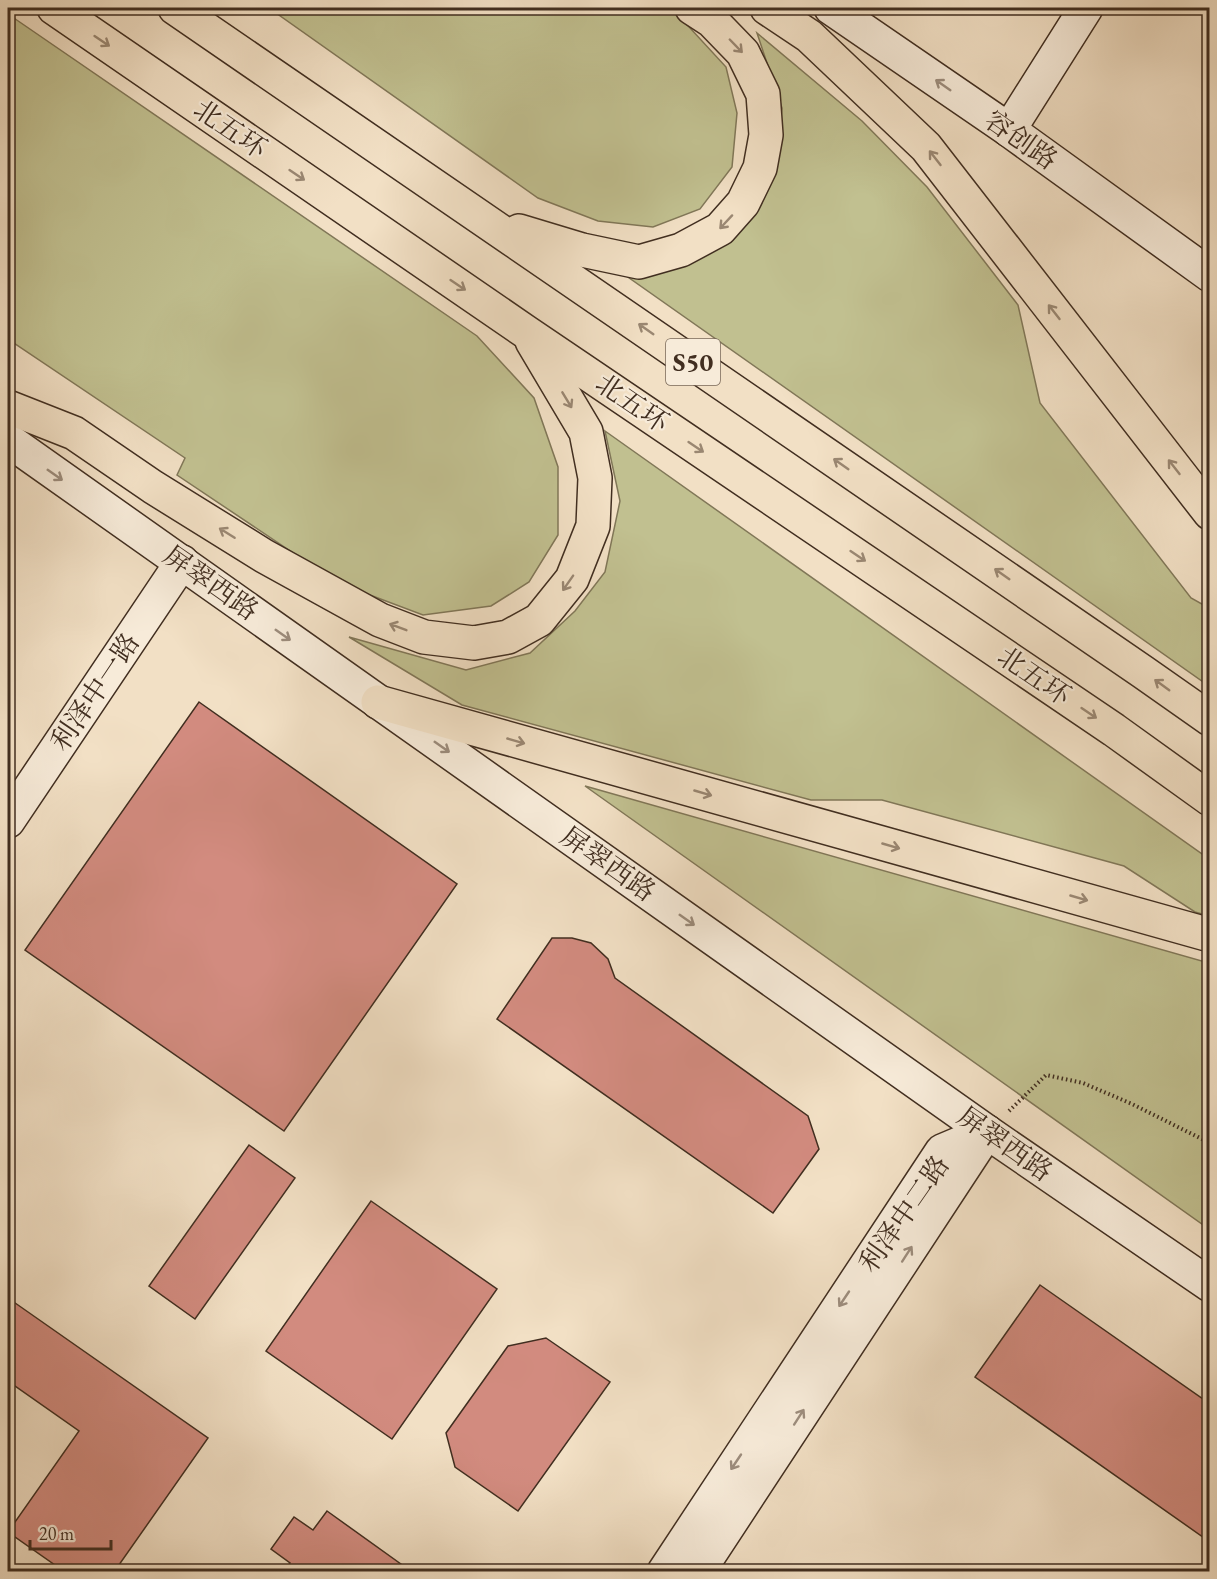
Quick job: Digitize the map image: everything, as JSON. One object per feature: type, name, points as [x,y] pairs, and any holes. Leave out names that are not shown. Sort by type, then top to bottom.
[{"type":"highway","name":"北五环","points":[[54,8],[526,332],[1114,730],[1209,799]]},
{"type":"highway","name":"S50","points":[[175,8],[1114,651],[1209,719]]},
{"type":"highway","points":[[490,222],[582,250],[639,262],[681,250],[720,230],[744,203],[760,168],[766,135],[763,94],[743,53],[712,21],[692,8]]},
{"type":"highway","points":[[767,8],[809,36],[926,147],[1209,513]]},
{"type":"highway","points":[[8,407],[74,433],[153,487],[264,556],[380,620],[424,637],[474,643],[508,637],[539,620],[572,579],[593,526],[595,478],[586,432],[526,332]]},
{"type":"highway","points":[[378,702],[1209,935]]},
{"type":"street","name":"容创路","points":[[831,8],[1009,130],[1209,275]]},
{"type":"street","points":[[1009,130],[1086,8]]},
{"type":"street","name":"屏翠西路","points":[[8,440],[987,1132],[1209,1285]]},
{"type":"street","name":"利泽中一路","points":[[8,821],[182,562]]},
{"type":"street","name":"利泽中二路","points":[[664,1572],[942,1151],[987,1132]]},
{"type":"street","name":"利泽中二路","points":[[698,1572],[987,1132]]},
{"type":"path","points":[[987,1132],[1046,1075],[1083,1083],[1132,1104],[1209,1143]]},
{"type":"shaded area","points":[[269,8],[666,8],[679,16],[726,67],[737,113],[732,167],[700,209],[653,227],[598,221],[538,198]]},
{"type":"shaded area","points":[[8,14],[477,336],[534,398],[558,467],[558,535],[529,582],[491,606],[423,615],[338,583],[177,475],[185,458],[8,339]]},
{"type":"shaded area","points":[[757,33],[862,121],[927,187],[1018,305],[1040,403],[1191,598],[1209,608],[1209,686],[625,275],[774,173],[782,108]]},
{"type":"shaded area","points":[[605,431],[1209,859],[1209,916],[1195,912],[1124,866],[882,800],[811,800],[462,705],[349,637],[466,670],[530,653],[575,611],[605,572],[620,501]]},
{"type":"shaded area","points":[[585,786],[1209,963],[1209,1229]]},
{"type":"building","points":[[199,702],[457,884],[284,1131],[25,950]]},
{"type":"building","points":[[552,938],[572,938],[591,943],[608,959],[615,978],[808,1116],[819,1149],[773,1213],[497,1019]]},
{"type":"building","points":[[249,1145],[295,1178],[195,1319],[149,1286]]},
{"type":"building","points":[[371,1201],[497,1289],[392,1439],[266,1351]]},
{"type":"building","points":[[1040,1285],[1210,1404],[1210,1542],[975,1377]]},
{"type":"building","points":[[8,1298],[208,1438],[114,1572],[65,1572],[8,1532],[79,1431],[8,1381]]},
{"type":"building","points":[[546,1338],[610,1382],[518,1511],[455,1467],[446,1433],[508,1346]]},
{"type":"building","points":[[327,1511],[412,1572],[284,1572],[290,1563],[271,1549],[294,1517],[313,1530]]}]
